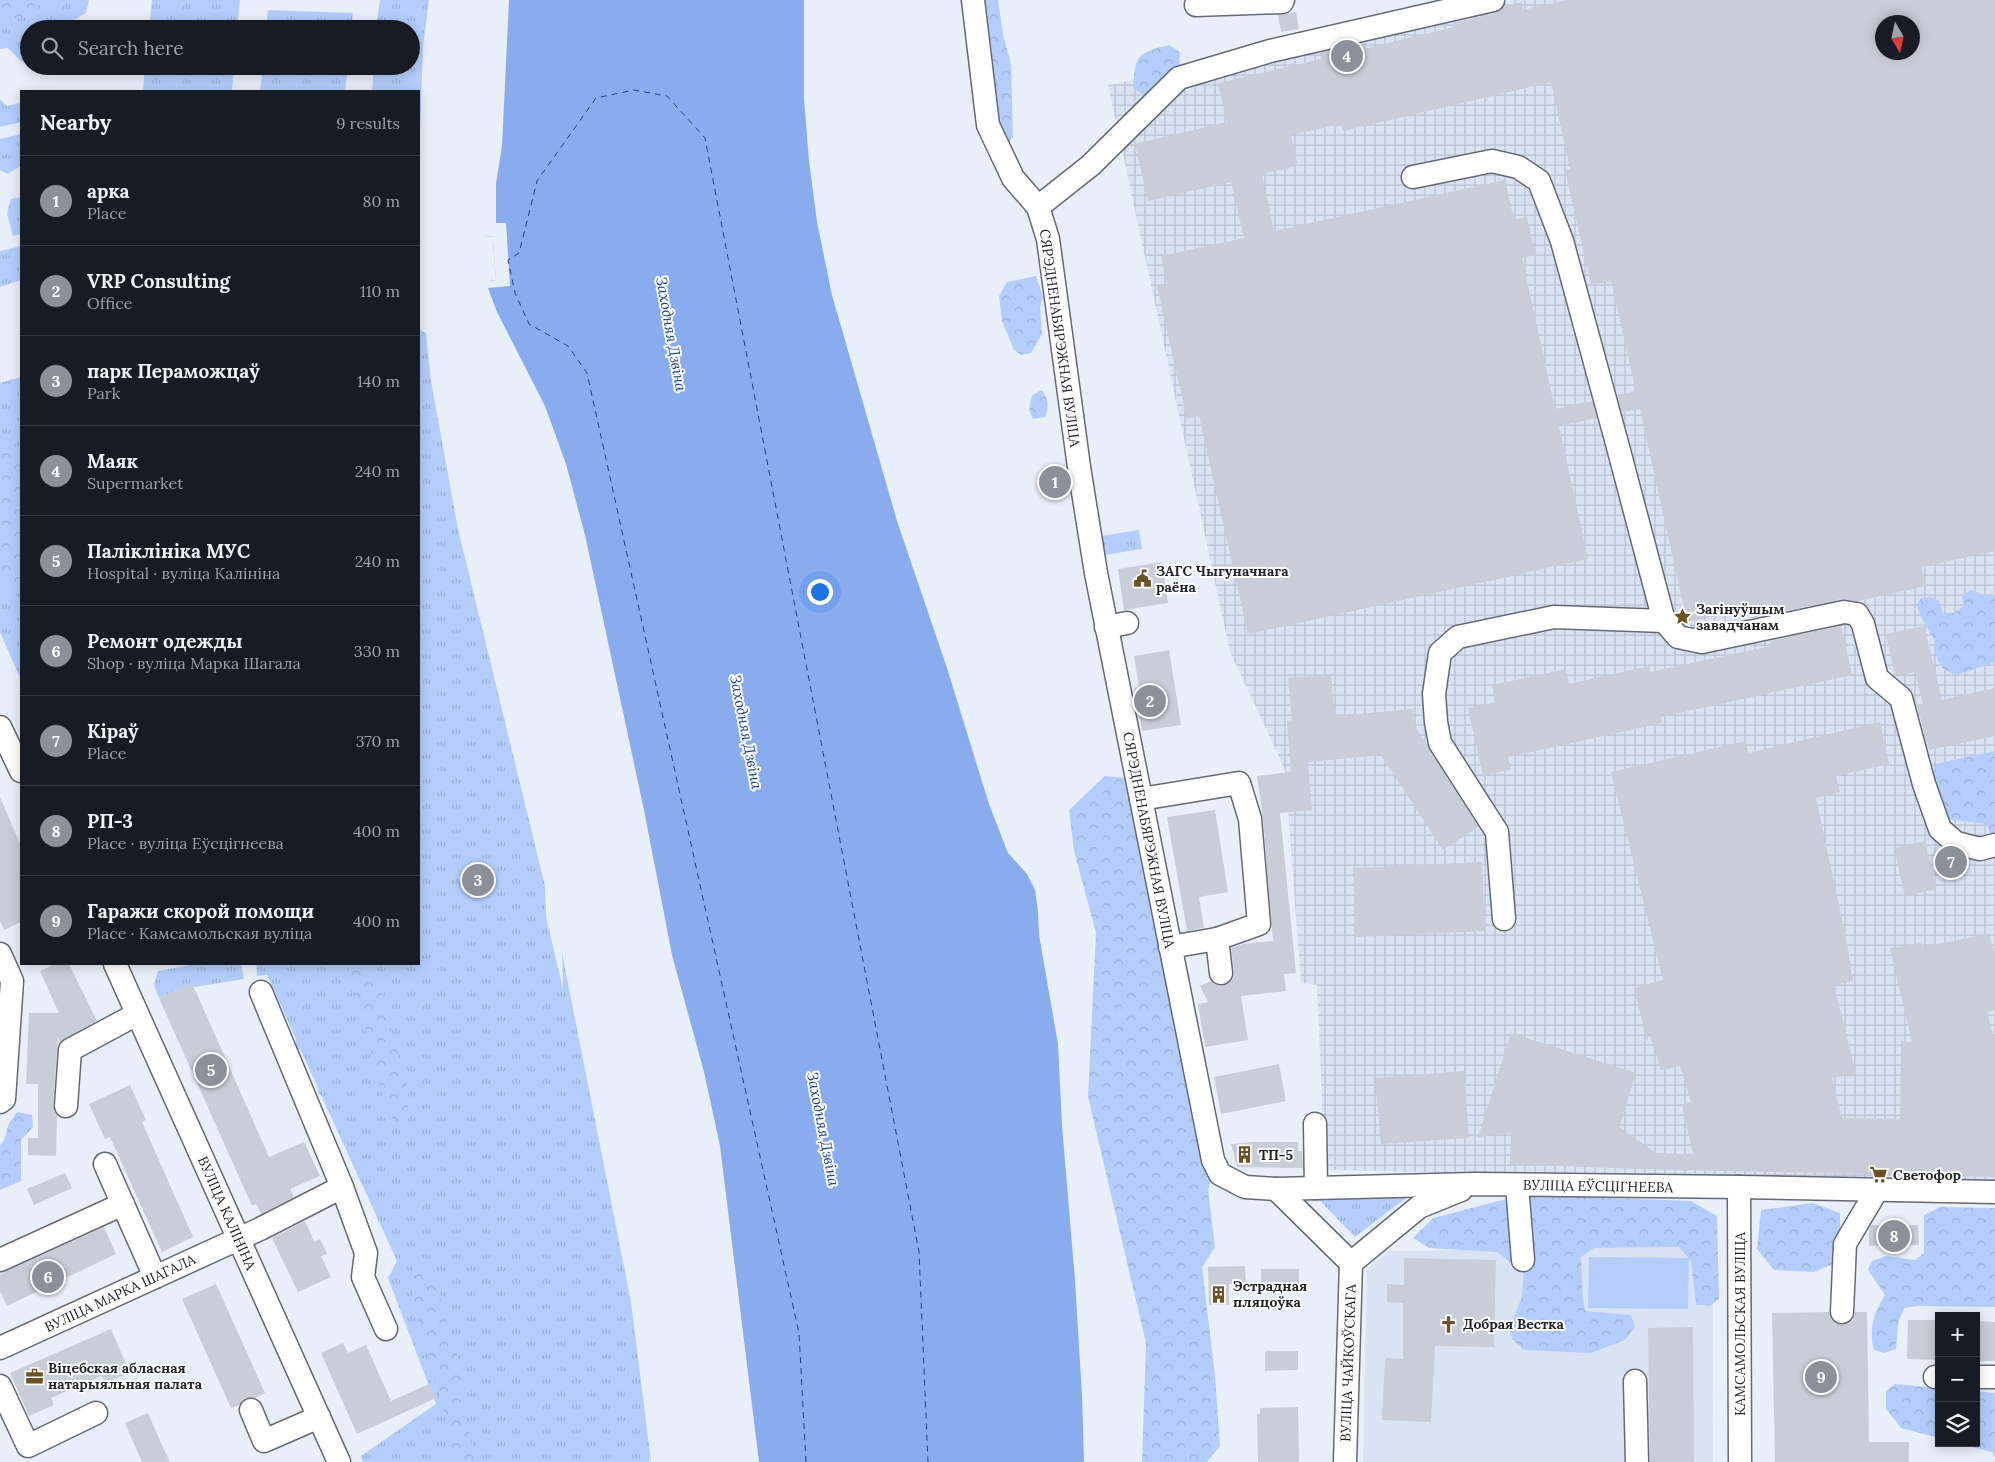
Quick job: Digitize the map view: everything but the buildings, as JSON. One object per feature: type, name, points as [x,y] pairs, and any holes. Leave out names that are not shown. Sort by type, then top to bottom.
[{"type":"street","name":"СЯРЭДНЕНАБЯРЭЖНАЯ ВУЛІЦА","points":[[972,0],[988,125],[1014,178],[1038,207],[1048,239],[1079,467],[1116,625],[1141,799],[1213,1160]]},
{"type":"street","points":[[1196,5],[1282,2],[1283,0]]},
{"type":"street","points":[[1038,207],[1091,165],[1179,78],[1270,50],[1493,0]]},
{"type":"street","points":[[1413,177],[1492,161],[1518,167],[1540,181],[1562,241],[1664,621],[1678,637],[1702,642],[1844,612],[1857,614],[1863,624],[1877,678],[1901,698],[1924,784],[1940,829],[1956,844],[1980,848],[1995,845]]},
{"type":"street","points":[[1504,919],[1497,832],[1440,744],[1434,694],[1440,653],[1458,637],[1554,617],[1664,621]]},
{"type":"street","points":[[7,738],[20,769]]},
{"type":"street","points":[[1141,799],[1239,783],[1250,819],[1259,924],[1217,939],[1170,947]]},
{"type":"street","points":[[1217,939],[1221,973]]},
{"type":"street","points":[[1,1103],[12,981],[6,960]]},
{"type":"street","name":"ВУЛІЦА КАЛІНІНА","points":[[115,965],[339,1462]]},
{"type":"street","points":[[261,992],[342,1188],[366,1253],[363,1277],[386,1329]]},
{"type":"street","points":[[66,1106],[70,1050],[138,1014]]},
{"type":"street","points":[[1315,1124],[1316,1188]]},
{"type":"street","name":"ВУЛІЦА ЕЎСЦІГНЕЕВА","points":[[1213,1160],[1220,1174],[1245,1187],[1276,1189],[1474,1184],[1995,1192]]},
{"type":"street","points":[[105,1164],[155,1277]]},
{"type":"street","points":[[1276,1189],[1351,1263],[1419,1207],[1474,1184]]},
{"type":"street","points":[[1517,1185],[1523,1260]]},
{"type":"street","name":"КАМСАМОЛЬСКАЯ ВУЛІЦА","points":[[1739,1187],[1740,1462]]},
{"type":"street","name":"ВУЛІЦА МАРКА ШАГАЛА","points":[[0,1348],[239,1238],[342,1188]]},
{"type":"street","points":[[1842,1312],[1844,1244],[1877,1190]]},
{"type":"street","points":[[0,1260],[123,1204]]},
{"type":"street","name":"ВУЛІЦА ЧАЙКОЎСКАГА","points":[[1345,1462],[1351,1263]]},
{"type":"street","points":[[1980,1377],[1995,1377]]},
{"type":"street","points":[[1635,1381],[1637,1462]]},
{"type":"street","points":[[0,1386],[28,1446],[96,1414]]},
{"type":"street","points":[[251,1410],[264,1441],[319,1417]]},
{"type":"shaded area","points":[[1515,0],[1995,0],[1995,1185],[1325,1170],[1317,985],[1301,983],[1285,771],[1230,652],[1108,85]]},
{"type":"shaded area","points":[[1713,1246],[1713,1462],[1363,1462],[1367,1269],[1390,1251]]},
{"type":"green space","points":[[0,0],[89,0],[86,13],[74,20],[20,20],[20,60],[8,48],[0,49]]},
{"type":"green space","points":[[0,0],[35,0],[41,15],[0,21]]},
{"type":"green space","points":[[152,0],[240,0],[238,20],[150,20]]},
{"type":"green space","points":[[380,0],[429,0],[423,46],[420,131],[420,90],[372,90],[373,75],[420,75],[420,20],[377,20]]},
{"type":"green space","points":[[984,0],[998,0],[1003,34],[1011,64],[1013,137],[1009,142],[1001,137]]},
{"type":"green space","points":[[268,10],[353,13],[352,20],[267,20]]},
{"type":"green space","points":[[1169,45],[1180,52],[1179,72],[1171,79],[1143,94],[1133,89],[1135,69],[1139,58],[1150,51]]},
{"type":"green space","points":[[144,75],[233,75],[232,90],[143,90]]},
{"type":"green space","points":[[262,75],[347,75],[345,90],[260,90]]},
{"type":"green space","points":[[0,99],[7,106],[20,103],[20,122],[0,127]]},
{"type":"green space","points":[[20,134],[20,167],[7,174],[0,170],[0,139]]},
{"type":"green space","points":[[20,197],[20,234],[13,236],[7,214],[11,199]]},
{"type":"green space","points":[[20,246],[20,280],[0,287],[0,251]]},
{"type":"green space","points":[[1036,276],[1043,297],[1040,307],[1042,334],[1031,353],[1021,355],[1014,350],[1002,321],[999,296],[1007,282]]},
{"type":"green space","points":[[420,330],[426,333],[431,381],[458,529],[545,886],[546,917],[563,989],[562,953],[631,1302],[651,1462],[649,1458],[649,1462],[363,1462],[361,1456],[436,1404],[388,1278],[397,1261],[321,1095],[319,1095],[317,1085],[300,1049],[296,1049],[296,1039],[267,975],[257,976],[256,965],[420,965]]},
{"type":"green space","points":[[20,377],[20,678],[0,632],[0,383]]},
{"type":"green space","points":[[1042,390],[1048,407],[1045,417],[1033,419],[1029,410],[1032,395]]},
{"type":"green space","points":[[0,438],[20,447],[20,595],[0,582]]},
{"type":"green space","points":[[1139,530],[1142,549],[1104,555],[1101,536]]},
{"type":"green space","points":[[1971,590],[1987,596],[1995,595],[1995,662],[1956,675],[1943,669],[1937,659],[1935,642],[1921,617],[1917,605],[1921,598],[1931,597],[1939,601],[1943,613],[1954,613],[1963,606],[1962,596]]},
{"type":"green space","points":[[1995,751],[1995,851],[1987,824],[1945,819],[1932,787],[1935,764]]},
{"type":"green space","points":[[1105,776],[1126,778],[1213,1174],[1208,1190],[1215,1247],[1202,1267],[1215,1376],[1220,1446],[1207,1462],[1142,1462],[1146,1343],[1088,1097],[1096,933],[1074,851],[1069,810]]},
{"type":"green space","points":[[190,965],[241,965],[244,979],[195,987],[191,984],[159,998],[154,985],[158,971]]},
{"type":"green space","points":[[347,965],[374,965],[408,1091],[408,1120],[397,1123],[386,1111],[363,1018]]},
{"type":"green space","points":[[17,1112],[32,1115],[33,1127],[21,1140],[21,1181],[0,1190],[0,1146],[4,1140],[9,1123]]},
{"type":"green space","points":[[1522,1195],[1691,1201],[1717,1216],[1719,1299],[1710,1306],[1696,1305],[1691,1261],[1679,1247],[1594,1248],[1581,1257],[1585,1311],[1631,1315],[1635,1327],[1625,1340],[1591,1353],[1524,1350],[1512,1339],[1510,1328],[1521,1299],[1524,1273],[1497,1252],[1429,1248],[1413,1238],[1433,1218]]},
{"type":"green space","points":[[1406,1198],[1355,1237],[1318,1199]]},
{"type":"green space","points":[[1813,1203],[1840,1213],[1840,1261],[1814,1272],[1774,1270],[1757,1249],[1761,1210]]},
{"type":"green space","points":[[1940,1207],[1995,1208],[1995,1307],[1917,1306],[1904,1308],[1898,1323],[1896,1349],[1884,1353],[1874,1350],[1872,1343],[1873,1321],[1885,1295],[1868,1270],[1872,1261],[1886,1256],[1915,1260],[1924,1253],[1924,1215]]},
{"type":"green space","points":[[1589,1257],[1689,1258],[1688,1309],[1588,1308]]},
{"type":"green space","points":[[415,1266],[428,1272],[439,1294],[462,1373],[462,1402],[473,1450],[473,1462],[450,1462],[450,1430],[415,1312],[410,1275]]},
{"type":"green space","points":[[1895,1384],[1935,1388],[1935,1437],[1901,1428],[1886,1409],[1886,1391]]},
{"type":"green space","points":[[1980,1391],[1995,1393],[1995,1457],[1992,1452],[1972,1447],[1980,1447]]},
{"type":"water","name":"Заходняя Дзвіна","points":[[509,0],[804,0],[804,99],[809,161],[817,222],[832,295],[897,521],[947,668],[989,804],[1008,853],[1027,874],[1035,890],[1039,935],[1058,1044],[1062,1125],[1075,1280],[1084,1462],[759,1462],[720,1146],[704,1072],[672,955],[644,810],[585,535],[566,464],[545,406],[497,312],[488,288],[488,281],[496,280],[493,242],[484,242],[484,237],[496,236],[496,183],[502,146]]},
{"type":"pier","points":[[495,223],[506,223],[510,286],[488,288],[488,281],[496,280],[493,242],[484,242],[484,237],[495,236]]},
{"type":"ferry route","points":[[806,1462],[799,1333],[587,373],[568,346],[529,324],[515,293],[508,260],[519,253],[537,181],[596,98],[634,90],[667,96],[705,138],[919,1252],[928,1462]]},
{"type":"place","name":"Маяк","points":[[1347,56]]},
{"type":"place","name":"арка","points":[[1055,482]]},
{"type":"place","name":"ЗАГС Чыгуначнага раёна","points":[[1142,579]]},
{"type":"place","name":"Загінуўшым завадчанам","points":[[1682,617]]},
{"type":"place","name":"VRP Consulting","points":[[1150,701]]},
{"type":"place","name":"Кіраў","points":[[1951,862]]},
{"type":"place","name":"парк Пераможцаў","points":[[478,880]]},
{"type":"place","name":"Паліклініка МУС","points":[[211,1070]]},
{"type":"place","name":"ТП-5","points":[[1245,1155]]},
{"type":"place","name":"Светофор","points":[[1879,1175]]},
{"type":"place","name":"РП-3","points":[[1894,1236]]},
{"type":"place","name":"Ремонт одежды","points":[[48,1277]]},
{"type":"place","name":"Эстрадная пляцоўка","points":[[1219,1294]]},
{"type":"place","name":"Добрая Вестка","points":[[1449,1324]]},
{"type":"place","name":"Віцебская абласная натарыяльная палата","points":[[34,1376]]},
{"type":"place","name":"Гаражи скорой помощи","points":[[1821,1377]]}]
